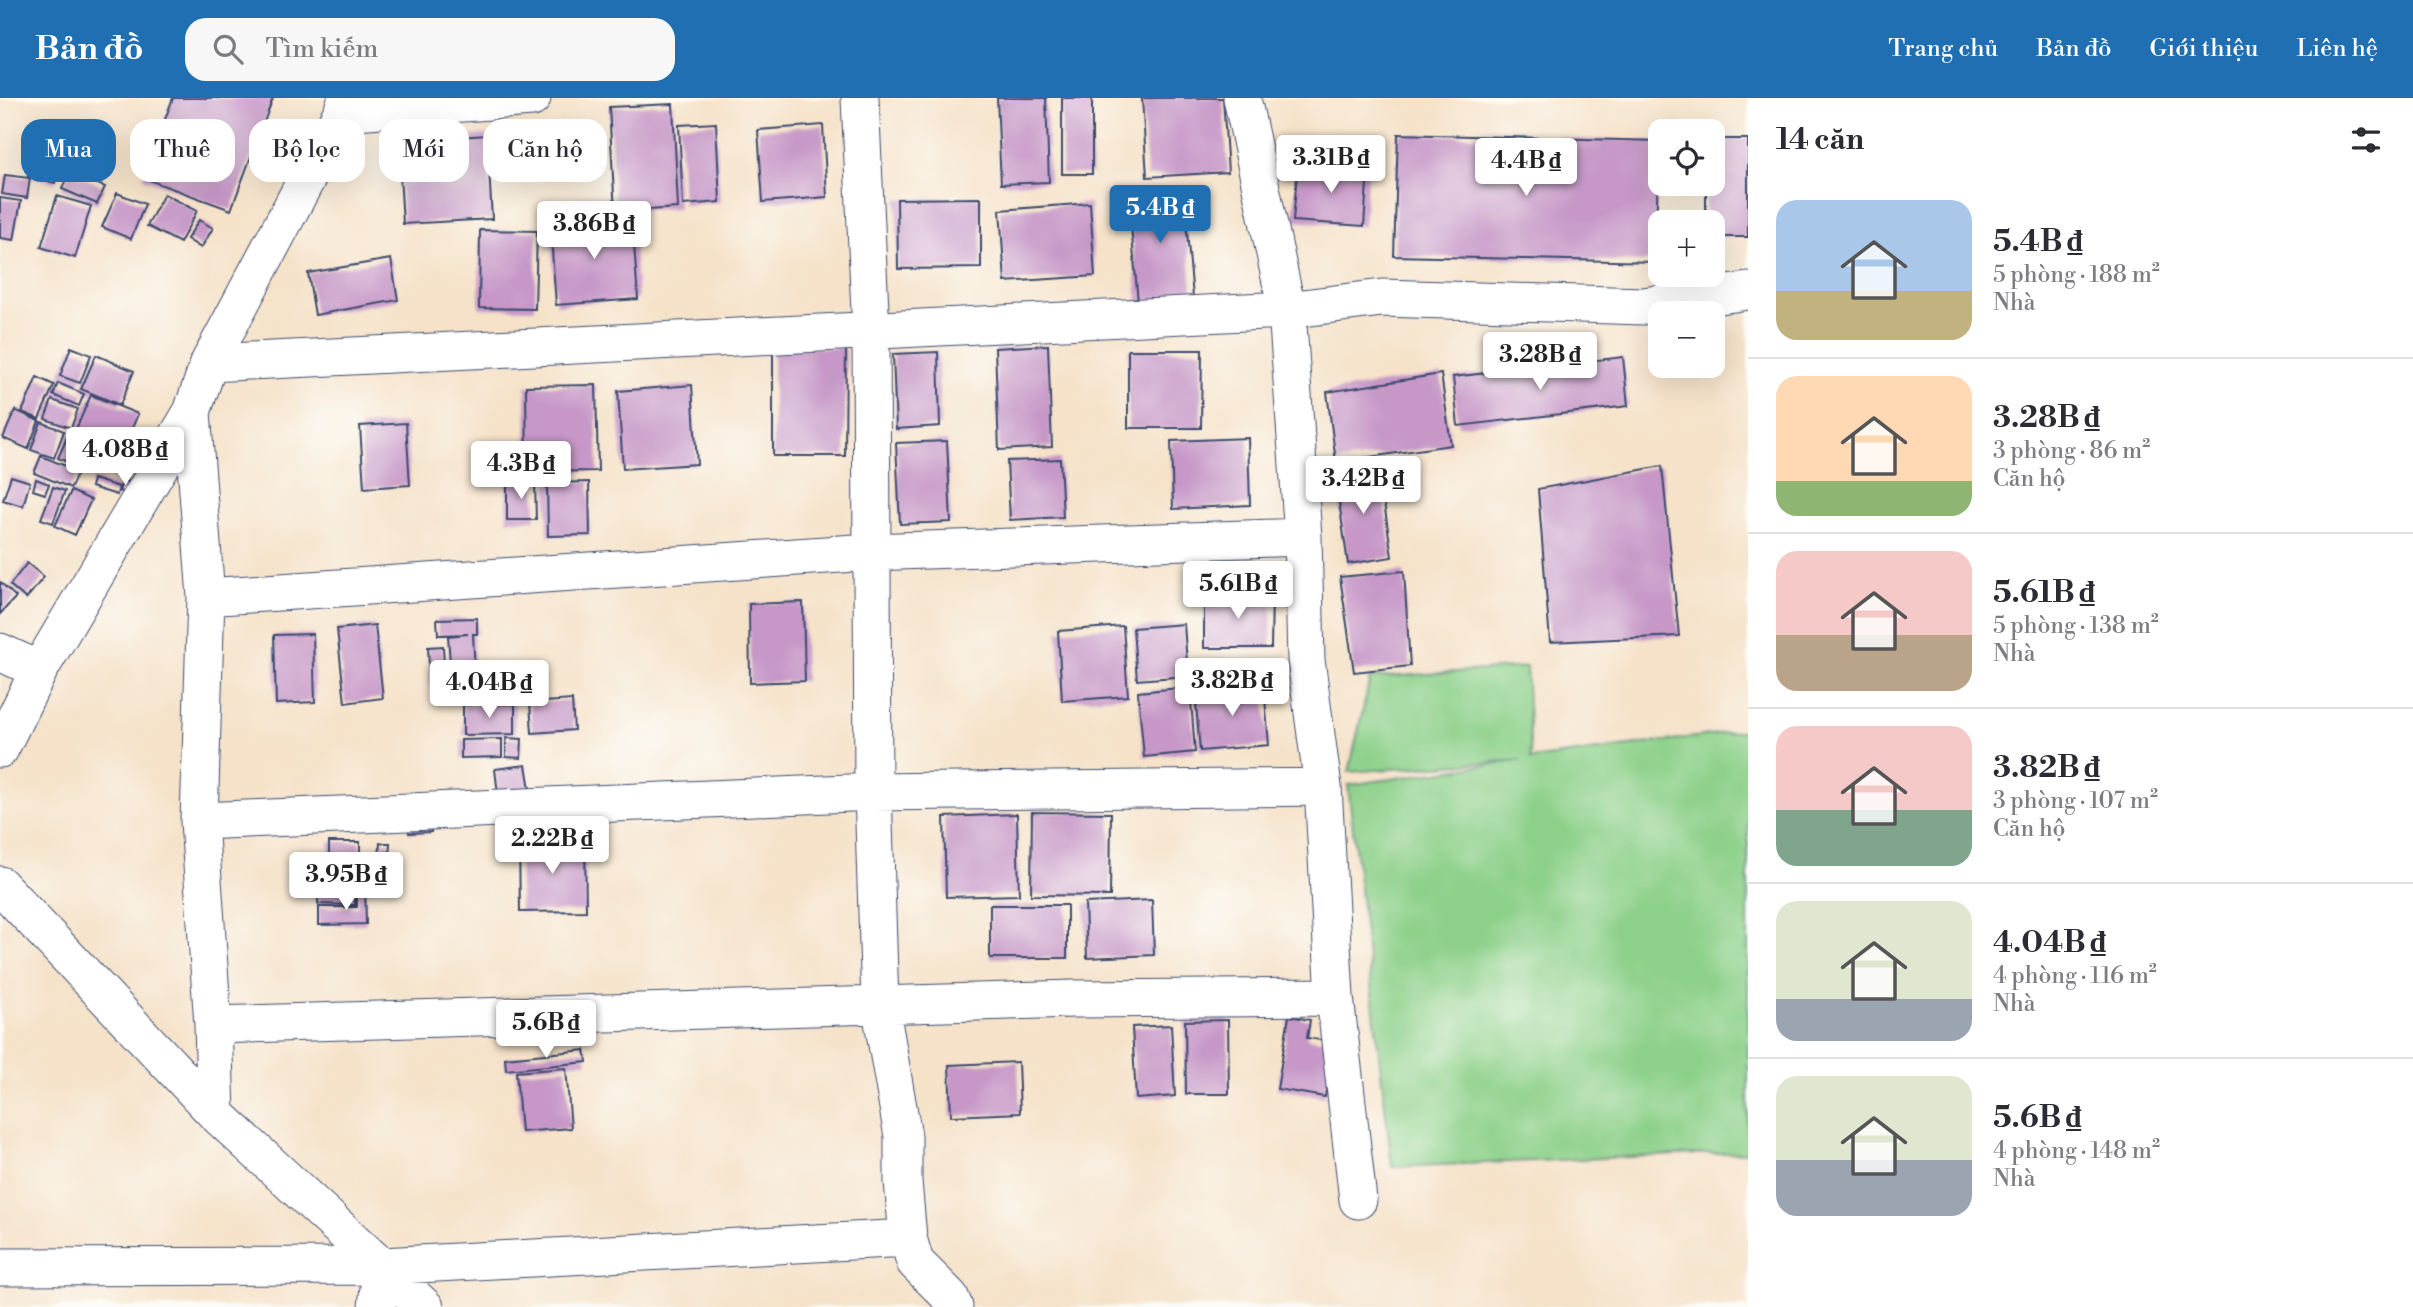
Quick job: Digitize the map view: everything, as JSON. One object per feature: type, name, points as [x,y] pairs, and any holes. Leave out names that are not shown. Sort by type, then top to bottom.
[{"type":"street","points":[[0,749],[39,670],[192,412],[209,362],[345,105],[532,98]]},
{"type":"street","points":[[860,98],[871,332],[873,792],[880,1004],[903,1136],[903,1181],[908,1238],[915,1262],[950,1297],[954,1307]]},
{"type":"street","points":[[1242,98],[1287,310],[1303,537],[1306,660],[1323,787],[1335,997],[1358,1200]]},
{"type":"street","points":[[209,362],[1287,310],[1382,298],[1643,306],[1748,291]]},
{"type":"street","points":[[192,412],[206,597],[199,821],[214,1025],[216,1114]]},
{"type":"street","points":[[206,597],[870,552],[1303,537]]},
{"type":"street","points":[[0,652],[39,670]]},
{"type":"street","points":[[199,821],[873,792],[1323,787]]},
{"type":"street","points":[[0,885],[216,1114],[425,1307]]},
{"type":"street","points":[[214,1025],[1073,999],[1335,997]]},
{"type":"street","points":[[0,1268],[381,1266],[908,1238]]},
{"type":"street","points":[[377,1307],[381,1266]]},
{"type":"green space","points":[[1526,667],[1531,759],[1748,730],[1748,1152],[1392,1167],[1348,785],[1521,760],[1349,772],[1370,678]]},
{"type":"building","points":[[173,98],[273,98],[265,119],[249,119],[249,162],[231,210],[154,182],[235,182],[235,119],[165,119]]},
{"type":"building","points":[[997,98],[1046,98],[1049,182],[1001,184]]},
{"type":"building","points":[[1062,98],[1092,98],[1092,174],[1062,174]]},
{"type":"building","points":[[1142,98],[1223,98],[1228,172],[1147,177]]},
{"type":"building","points":[[673,104],[678,208],[615,212],[609,107]]},
{"type":"building","points":[[716,123],[720,202],[683,205],[679,125]]},
{"type":"building","points":[[823,125],[827,197],[763,202],[758,130]]},
{"type":"building","points":[[1398,134],[1648,141],[1648,196],[1657,196],[1657,210],[1648,210],[1648,262],[1394,256]]},
{"type":"building","points":[[483,135],[483,182],[490,182],[492,219],[403,224],[400,182],[469,182],[469,136]]},
{"type":"building","points":[[1725,139],[1748,139],[1748,237],[1725,237],[1725,210],[1706,210],[1706,196],[1725,196]]},
{"type":"building","points":[[1298,163],[1368,168],[1364,226],[1293,221]]},
{"type":"building","points":[[5,175],[21,177],[21,182],[29,182],[27,198],[2,194]]},
{"type":"building","points":[[65,182],[93,182],[105,187],[97,204],[62,189]]},
{"type":"building","points":[[1183,188],[1193,297],[1138,302],[1128,193]]},
{"type":"building","points":[[117,193],[145,204],[131,239],[102,227]]},
{"type":"building","points":[[164,194],[197,211],[180,243],[147,226]]},
{"type":"building","points":[[57,196],[91,206],[75,258],[41,247]]},
{"type":"building","points":[[0,198],[21,201],[14,240],[0,238]]},
{"type":"building","points":[[981,198],[981,268],[898,269],[897,199]]},
{"type":"building","points":[[1090,203],[1095,276],[1005,282],[1000,210]]},
{"type":"building","points":[[632,217],[638,299],[556,305],[550,223]]},
{"type":"building","points":[[199,220],[213,228],[201,248],[187,239]]},
{"type":"building","points":[[480,230],[537,231],[535,309],[479,308]]},
{"type":"building","points":[[391,259],[398,300],[315,315],[308,273]]},
{"type":"building","points":[[1048,345],[1052,447],[999,450],[995,348]]},
{"type":"building","points":[[71,347],[91,355],[80,383],[60,376]]},
{"type":"building","points":[[773,348],[846,348],[845,456],[773,456]]},
{"type":"building","points":[[1128,350],[1202,350],[1201,428],[1128,428]]},
{"type":"building","points":[[938,352],[940,426],[896,429],[893,354]]},
{"type":"building","points":[[96,355],[134,371],[120,405],[81,389]]},
{"type":"building","points":[[1623,357],[1628,406],[1458,426],[1453,377]]},
{"type":"building","points":[[1441,374],[1451,445],[1336,462],[1327,392]]},
{"type":"building","points":[[37,377],[54,385],[39,419],[22,412]]},
{"type":"building","points":[[58,383],[84,394],[79,406],[53,395]]},
{"type":"building","points":[[596,385],[598,471],[527,472],[526,386]]},
{"type":"building","points":[[692,385],[697,464],[623,469],[618,391]]},
{"type":"building","points":[[91,395],[138,414],[123,450],[76,429]]},
{"type":"building","points":[[52,400],[78,409],[71,428],[45,419]]},
{"type":"building","points":[[15,410],[39,421],[28,449],[3,438]]},
{"type":"building","points":[[41,422],[64,431],[54,458],[31,450]]},
{"type":"building","points":[[406,423],[410,485],[364,488],[360,426]]},
{"type":"building","points":[[69,433],[96,445],[85,470],[58,458]]},
{"type":"building","points":[[1248,438],[1250,505],[1173,509],[1171,441]]},
{"type":"building","points":[[947,441],[951,522],[900,524],[896,443]]},
{"type":"building","points":[[41,456],[78,471],[71,488],[34,473]]},
{"type":"building","points":[[1060,459],[1063,517],[1010,520],[1007,461]]},
{"type":"building","points":[[1662,466],[1679,636],[1550,642],[1538,489]]},
{"type":"building","points":[[1379,468],[1392,557],[1348,564],[1335,474]]},
{"type":"building","points":[[11,476],[30,482],[23,506],[3,500]]},
{"type":"building","points":[[36,479],[49,484],[45,494],[33,490]]},
{"type":"building","points":[[93,479],[119,487],[117,495],[91,487]]},
{"type":"building","points":[[123,480],[131,483],[128,494],[119,491]]},
{"type":"building","points":[[535,481],[536,520],[507,520],[507,482]]},
{"type":"building","points":[[589,482],[590,535],[548,536],[547,483]]},
{"type":"building","points":[[53,487],[65,491],[53,523],[41,519]]},
{"type":"building","points":[[71,491],[91,500],[75,535],[55,526]]},
{"type":"building","points":[[27,563],[44,577],[26,599],[10,585]]},
{"type":"building","points":[[1404,571],[1410,666],[1354,672],[1340,577]]},
{"type":"building","points":[[0,582],[16,597],[0,614]]},
{"type":"building","points":[[1204,594],[1272,594],[1271,648],[1204,648]]},
{"type":"building","points":[[803,602],[805,681],[750,683],[749,604]]},
{"type":"building","points":[[477,618],[477,634],[473,634],[475,673],[451,675],[448,636],[468,634],[438,635],[437,619]]},
{"type":"building","points":[[1184,624],[1188,676],[1137,680],[1133,628]]},
{"type":"building","points":[[375,625],[383,698],[345,703],[337,629]]},
{"type":"building","points":[[1123,626],[1128,696],[1062,701],[1058,631]]},
{"type":"building","points":[[313,634],[315,702],[276,704],[274,635]]},
{"type":"building","points":[[443,646],[445,685],[430,686],[428,647]]},
{"type":"building","points":[[475,676],[476,692],[454,694],[453,678]]},
{"type":"building","points":[[1264,686],[1269,745],[1200,751],[1195,692]]},
{"type":"building","points":[[1190,687],[1195,752],[1144,757],[1138,692]]},
{"type":"building","points":[[572,700],[574,730],[532,733],[530,703]]},
{"type":"building","points":[[515,704],[515,734],[463,735],[463,705]]},
{"type":"building","points":[[506,738],[522,739],[521,758],[506,757]]},
{"type":"building","points":[[502,739],[502,757],[461,758],[461,740]]},
{"type":"building","points":[[526,765],[530,789],[498,794],[495,769]]},
{"type":"building","points":[[1032,812],[1111,813],[1110,896],[1031,895]]},
{"type":"building","points":[[1017,814],[1019,895],[946,897],[944,817]]},
{"type":"building","points":[[430,815],[431,832],[409,833],[408,816]]},
{"type":"building","points":[[585,840],[586,911],[520,912],[519,841]]},
{"type":"building","points":[[329,842],[360,842],[360,862],[329,862]]},
{"type":"building","points":[[380,843],[390,843],[389,861],[379,861]]},
{"type":"building","points":[[319,868],[355,868],[355,905],[318,904]]},
{"type":"building","points":[[357,884],[365,884],[366,924],[319,925],[319,907],[357,907]]},
{"type":"building","points":[[1152,900],[1154,955],[1087,958],[1085,903]]},
{"type":"building","points":[[990,905],[1067,905],[1067,958],[990,958]]},
{"type":"building","points":[[1289,1016],[1310,1020],[1307,1038],[1334,1042],[1325,1097],[1277,1089]]},
{"type":"building","points":[[1228,1020],[1229,1094],[1186,1094],[1185,1021]]},
{"type":"building","points":[[1171,1025],[1175,1096],[1136,1099],[1132,1027]]},
{"type":"building","points":[[585,1050],[587,1062],[506,1070],[505,1058]]},
{"type":"building","points":[[1018,1062],[1020,1113],[951,1116],[949,1065]]},
{"type":"building","points":[[566,1068],[571,1128],[521,1132],[516,1072]]}]
